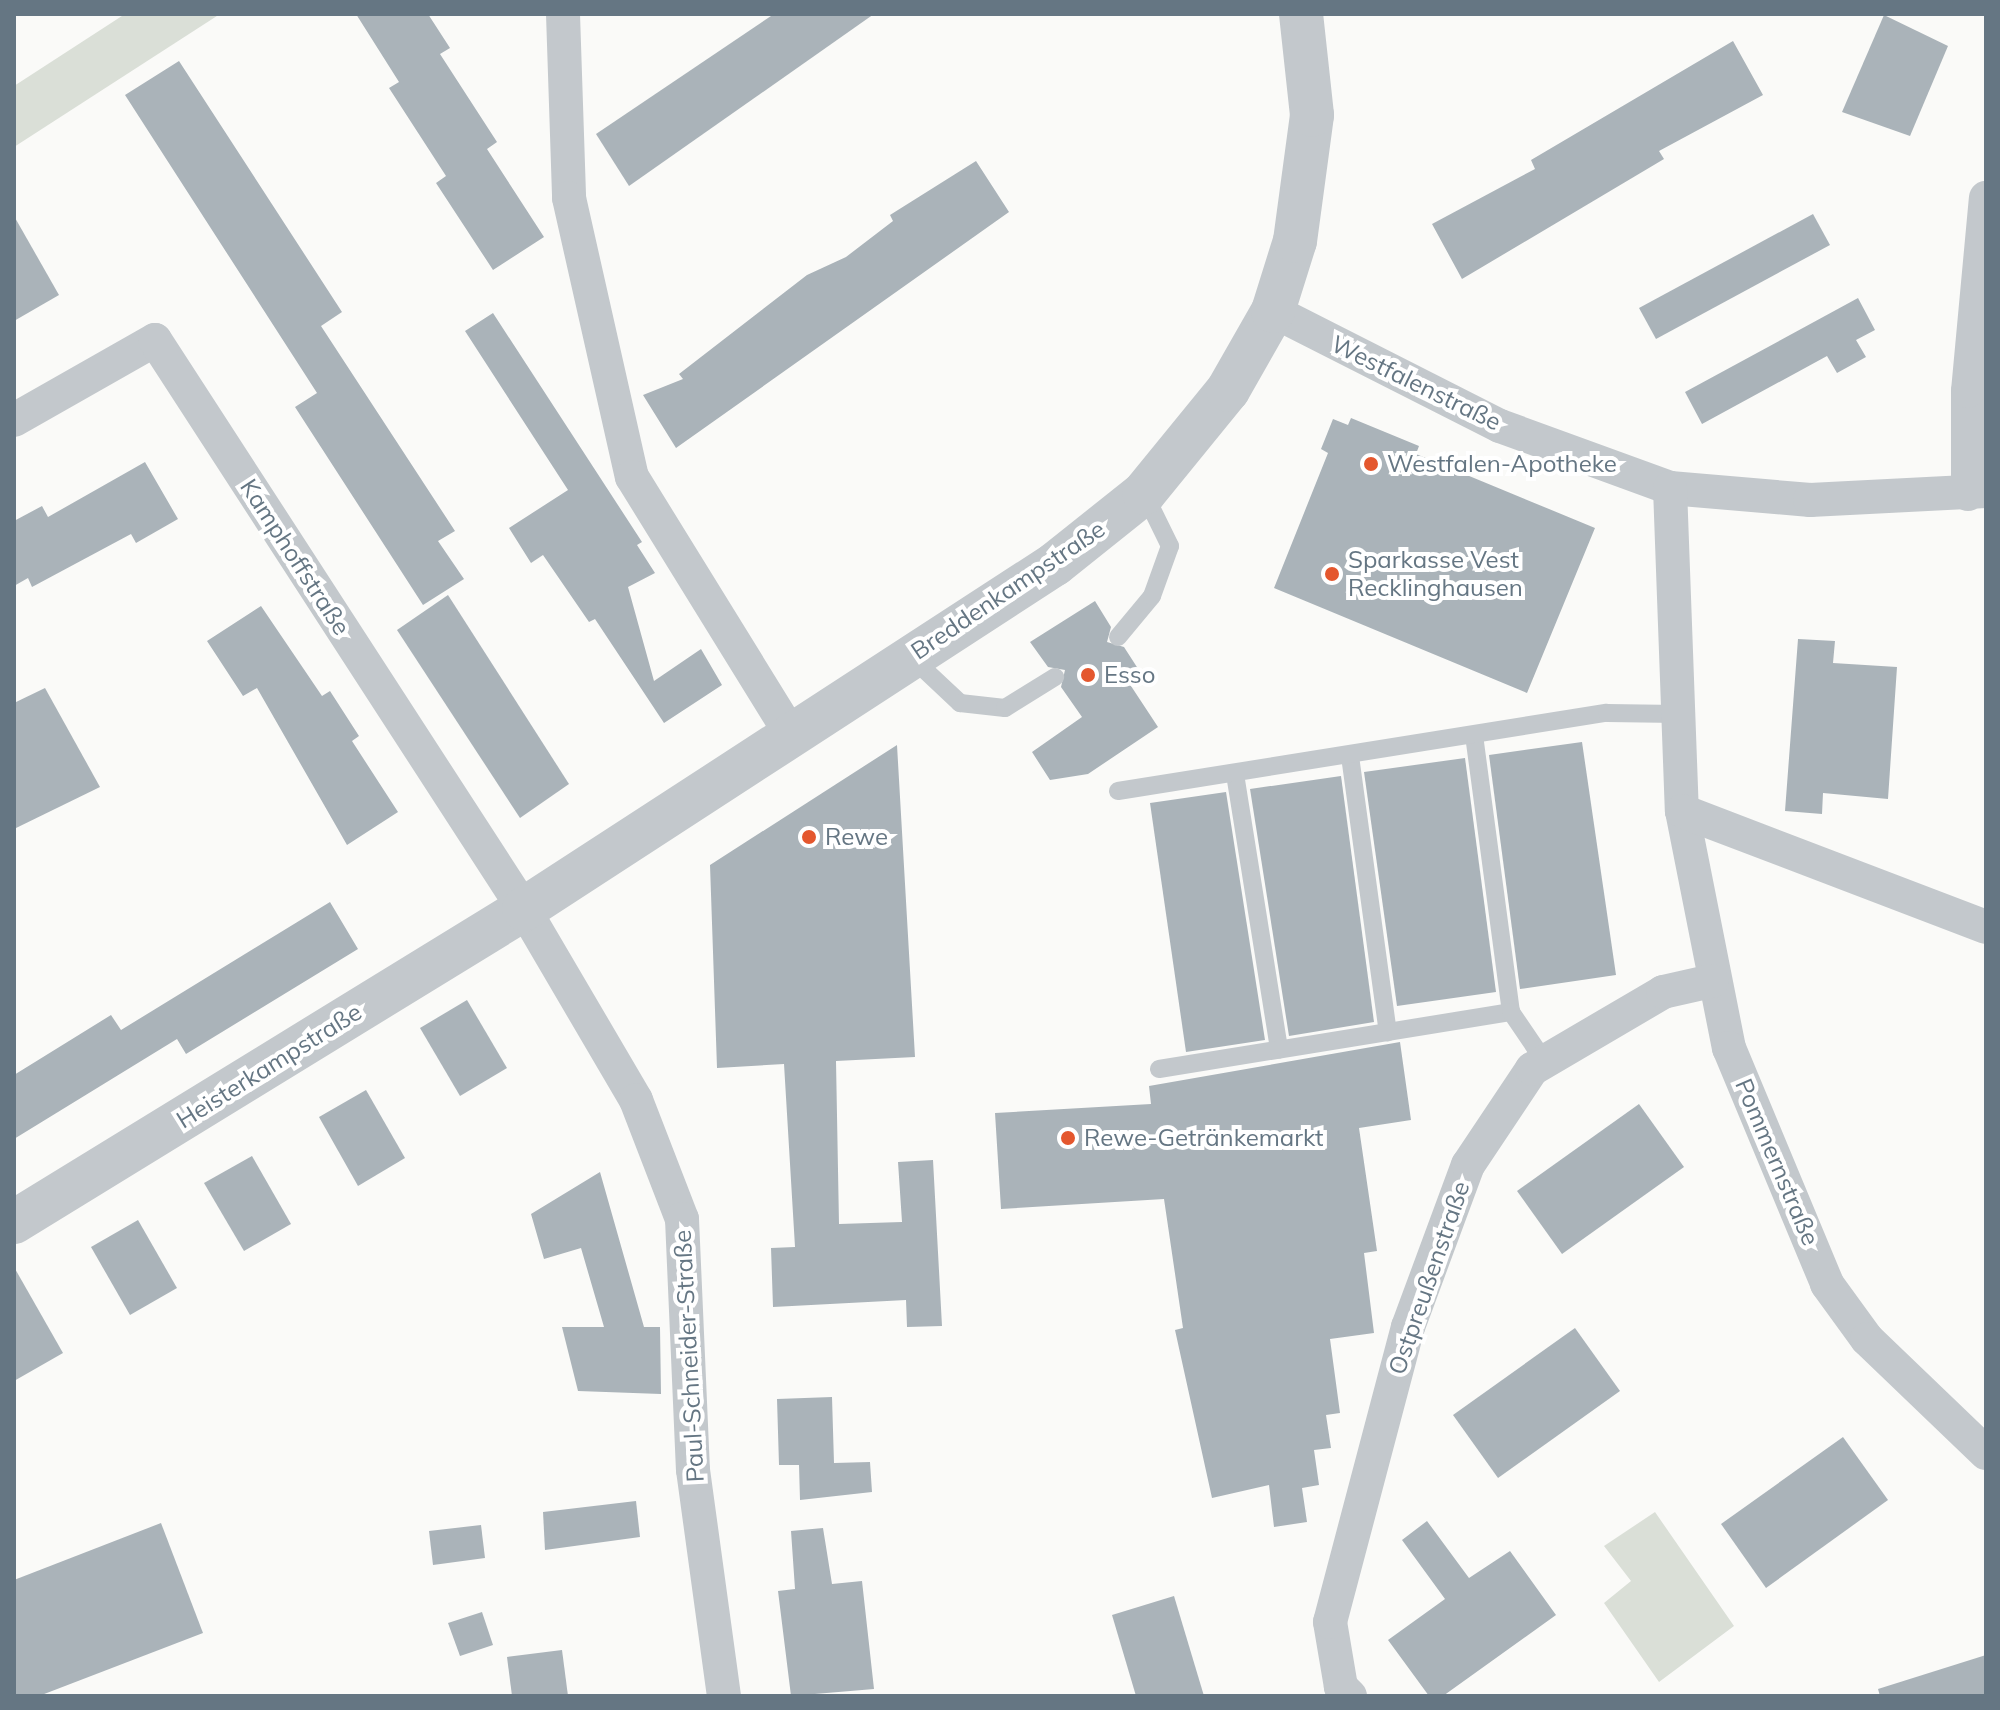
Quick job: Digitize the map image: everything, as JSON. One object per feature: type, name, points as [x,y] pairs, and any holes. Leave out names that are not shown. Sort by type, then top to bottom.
[{"type":"street","points":[[563,14],[569,198],[632,477],[792,736]]},
{"type":"street","name":"Breddenkampstraße","points":[[524,909],[1055,564],[1144,493],[1228,390],[1273,311],[1295,241],[1312,115],[1301,14]]},
{"type":"street","points":[[1977,492],[1968,391],[1986,198]]},
{"type":"street","name":"Westfalenstraße","points":[[1273,311],[1500,426],[1670,488],[1810,500],[1977,492]]},
{"type":"street","name":"Kamphoffstraße","points":[[14,420],[155,340],[524,909]]},
{"type":"street","name":"Pommernstraße","points":[[1670,488],[1682,811],[1712,981],[1729,1048],[1827,1284],[1886,1360],[1986,1453]]},
{"type":"street","points":[[1682,811],[1986,927]]},
{"type":"street","name":"Heisterkampstraße","points":[[14,1222],[524,909]]},
{"type":"street","name":"Paul-Schneider-Straße","points":[[524,909],[636,1100],[682,1219],[693,1470],[724,1696]]},
{"type":"street","name":"Ostpreußenstraße","points":[[1350,1696],[1341,1687],[1330,1622],[1408,1327],[1468,1165],[1532,1069],[1663,992],[1712,981]]},
{"type":"lane","points":[[1118,637],[1152,596],[1170,546],[1144,493]]},
{"type":"lane","points":[[910,656],[960,703],[1005,708],[1055,677]]},
{"type":"lane","points":[[1118,791],[1607,713],[1678,714]]},
{"type":"lane","points":[[1474,735],[1511,1012],[1545,1062]]},
{"type":"lane","points":[[1350,756],[1388,1032]]},
{"type":"lane","points":[[1235,774],[1279,1050]]},
{"type":"lane","points":[[1159,1069],[1511,1012]]},
{"type":"shaded area","points":[[125,14],[220,14],[14,147],[14,86]]},
{"type":"shaded area","points":[[1655,1512],[1734,1626],[1659,1682],[1604,1603],[1631,1581],[1604,1546]]},
{"type":"building","points":[[356,14],[428,14],[450,48],[440,54],[497,142],[487,149],[544,237],[493,270],[436,183],[446,176],[389,88],[399,82]]},
{"type":"building","points":[[774,14],[874,14],[629,186],[596,134]]},
{"type":"building","points":[[1884,15],[1948,46],[1910,136],[1842,112]]},
{"type":"building","points":[[1733,41],[1763,95],[1659,151],[1664,159],[1462,279],[1432,224],[1535,169],[1531,160]]},
{"type":"building","points":[[179,61],[342,312],[321,326],[455,531],[438,541],[464,579],[423,605],[295,407],[317,393],[125,95]]},
{"type":"building","points":[[976,161],[1009,212],[676,448],[643,395],[683,379],[679,374],[807,275],[846,257],[893,221],[890,215]]},
{"type":"building","points":[[1813,214],[1830,245],[1656,339],[1639,308]]},
{"type":"building","points":[[14,216],[59,295],[14,321]]},
{"type":"building","points":[[1858,298],[1875,330],[1856,340],[1866,357],[1837,373],[1827,356],[1702,424],[1685,392]]},
{"type":"building","points":[[493,313],[642,542],[637,545],[655,573],[628,587],[654,681],[701,649],[722,685],[664,723],[595,619],[589,622],[543,555],[531,563],[509,528],[568,490],[465,331]]},
{"type":"building","points":[[1351,418],[1419,446],[1416,454],[1595,528],[1527,693],[1274,588],[1328,453],[1321,449],[1333,419],[1348,425]]},
{"type":"building","points":[[145,462],[178,519],[136,543],[131,534],[32,587],[28,578],[14,586],[14,521],[42,506],[48,517]]},
{"type":"building","points":[[448,595],[569,784],[520,818],[397,630]]},
{"type":"building","points":[[1095,601],[1111,627],[1107,642],[1124,647],[1144,678],[1131,686],[1158,727],[1088,774],[1050,780],[1032,752],[1082,717],[1061,687],[1065,670],[1048,667],[1030,642]]},
{"type":"building","points":[[261,606],[322,696],[330,691],[359,736],[352,741],[398,812],[347,845],[257,688],[243,696],[207,641]]},
{"type":"building","points":[[1798,639],[1835,641],[1833,663],[1897,667],[1888,799],[1823,793],[1822,814],[1785,811]]},
{"type":"building","points":[[45,688],[100,787],[14,829],[14,703]]},
{"type":"building","points":[[1582,742],[1616,975],[1520,989],[1489,755]]},
{"type":"building","points":[[897,745],[915,1057],[836,1061],[839,1224],[902,1222],[898,1162],[933,1160],[942,1326],[907,1327],[906,1300],[773,1307],[771,1248],[795,1247],[784,1064],[717,1068],[710,865]]},
{"type":"building","points":[[1465,758],[1496,992],[1397,1006],[1364,772]]},
{"type":"building","points":[[1341,776],[1374,1022],[1289,1036],[1250,789]]},
{"type":"building","points":[[1226,792],[1265,1040],[1186,1052],[1150,803]]},
{"type":"building","points":[[330,902],[358,949],[186,1054],[177,1039],[14,1139],[14,1075],[111,1015],[121,1030]]},
{"type":"building","points":[[467,1000],[507,1068],[460,1096],[420,1028]]},
{"type":"building","points":[[1400,1042],[1411,1120],[1359,1128],[1377,1251],[1364,1253],[1374,1333],[1330,1339],[1340,1413],[1326,1415],[1331,1448],[1314,1450],[1319,1485],[1302,1488],[1307,1522],[1274,1527],[1269,1485],[1212,1498],[1175,1330],[1183,1328],[1164,1199],[1001,1209],[995,1113],[1151,1104],[1149,1086]]},
{"type":"building","points":[[366,1090],[405,1158],[358,1186],[319,1117]]},
{"type":"building","points":[[1639,1104],[1684,1167],[1562,1254],[1517,1191]]},
{"type":"building","points":[[252,1156],[291,1224],[244,1251],[204,1183]]},
{"type":"building","points":[[600,1172],[644,1327],[660,1327],[661,1394],[578,1391],[562,1327],[604,1327],[581,1248],[544,1259],[531,1214]]},
{"type":"building","points":[[138,1220],[177,1288],[130,1315],[91,1247]]},
{"type":"building","points":[[14,1267],[63,1353],[14,1381]]},
{"type":"building","points":[[1575,1328],[1620,1391],[1498,1478],[1453,1415]]},
{"type":"building","points":[[832,1397],[834,1463],[870,1462],[872,1492],[800,1500],[799,1465],[779,1465],[777,1399]]},
{"type":"building","points":[[1843,1437],[1888,1500],[1766,1588],[1721,1524]]},
{"type":"building","points":[[636,1501],[640,1537],[545,1550],[543,1512]]},
{"type":"building","points":[[1427,1521],[1469,1578],[1510,1551],[1556,1615],[1443,1696],[1429,1696],[1388,1640],[1445,1599],[1402,1540]]},
{"type":"building","points":[[161,1523],[203,1633],[39,1696],[14,1696],[14,1580]]},
{"type":"building","points":[[481,1525],[485,1558],[433,1565],[429,1531]]},
{"type":"building","points":[[823,1528],[832,1584],[862,1581],[874,1689],[791,1696],[778,1591],[795,1589],[791,1531]]},
{"type":"building","points":[[1174,1596],[1204,1696],[1136,1696],[1112,1615]]},
{"type":"building","points":[[482,1612],[493,1645],[460,1656],[448,1623]]},
{"type":"building","points":[[562,1650],[568,1696],[512,1696],[507,1657]]},
{"type":"building","points":[[1986,1655],[1986,1696],[1880,1696],[1878,1689]]},
{"type":"place","name":"Westfalen-Apotheke","points":[[1371,464]]},
{"type":"place","name":"Sparkasse Vest Recklinghausen","points":[[1332,574]]},
{"type":"place","name":"Esso","points":[[1088,675]]},
{"type":"place","name":"Rewe","points":[[809,837]]},
{"type":"place","name":"Rewe-Getränkemarkt","points":[[1068,1138]]}]
